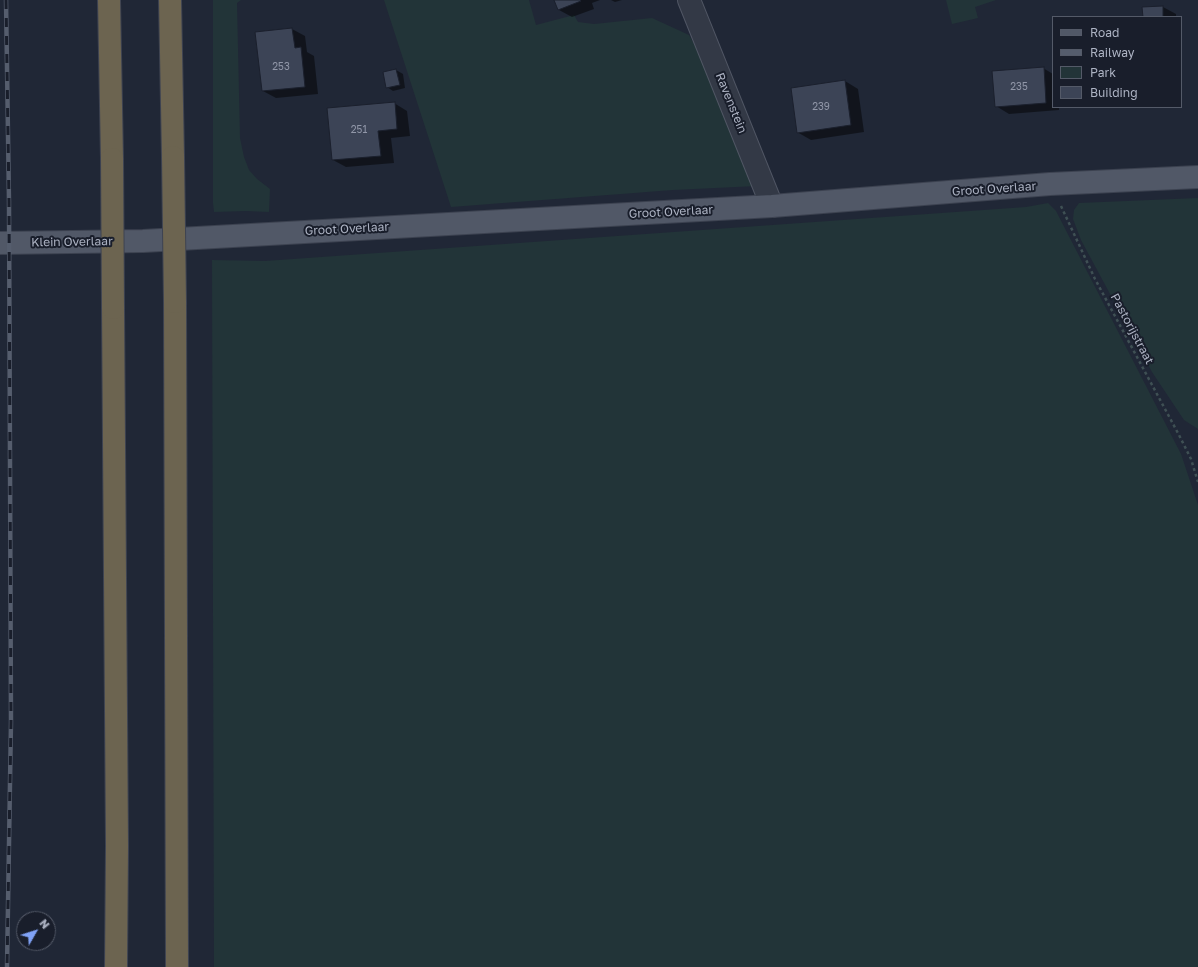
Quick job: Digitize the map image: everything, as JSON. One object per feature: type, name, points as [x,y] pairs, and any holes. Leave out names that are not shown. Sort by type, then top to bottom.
[{"type":"highway","points":[[109,0],[112,159],[117,846],[116,967]]},
{"type":"highway","points":[[170,0],[175,302],[177,967]]},
{"type":"main road","name":"Groot Overlaar","points":[[143,241],[772,206],[1050,184],[1198,177]]},
{"type":"main road","name":"Klein Overlaar","points":[[0,243],[143,241]]},
{"type":"street","name":"Ravenstein","points":[[689,0],[772,206]]},
{"type":"path","name":"Pastorijstraat","points":[[1050,184],[1095,279],[1191,459],[1198,482]]},
{"type":"green space","points":[[213,0],[241,0],[237,3],[240,138],[244,157],[249,170],[257,179],[270,189],[269,212],[214,212]]},
{"type":"green space","points":[[384,0],[529,0],[536,25],[574,15],[578,22],[594,24],[652,18],[689,35],[703,60],[757,186],[673,190],[451,207]]},
{"type":"green space","points":[[946,0],[996,0],[975,7],[978,18],[952,24]]},
{"type":"green space","points":[[1198,198],[1198,429],[1184,420],[1152,372],[1081,240],[1073,219],[1074,210],[1079,203]]},
{"type":"green space","points":[[1048,203],[1056,211],[1181,454],[1198,505],[1198,967],[214,967],[212,260],[265,261],[1026,207]]},
{"type":"building","points":[[554,0],[580,0],[581,1],[558,10]]},
{"type":"building","points":[[1163,6],[1163,16],[1143,16],[1142,7]]},
{"type":"building","points":[[292,28],[295,48],[301,47],[305,87],[262,91],[255,32]]},
{"type":"building","points":[[1044,67],[1046,103],[995,107],[992,71]]},
{"type":"building","points":[[396,69],[400,85],[386,88],[383,72]]},
{"type":"building","points":[[845,80],[851,125],[797,133],[791,88]]},
{"type":"building","points":[[395,102],[397,129],[378,131],[381,156],[332,160],[327,108]]},
{"type":"railway","points":[[6,0],[9,201],[11,722],[7,967]]}]
